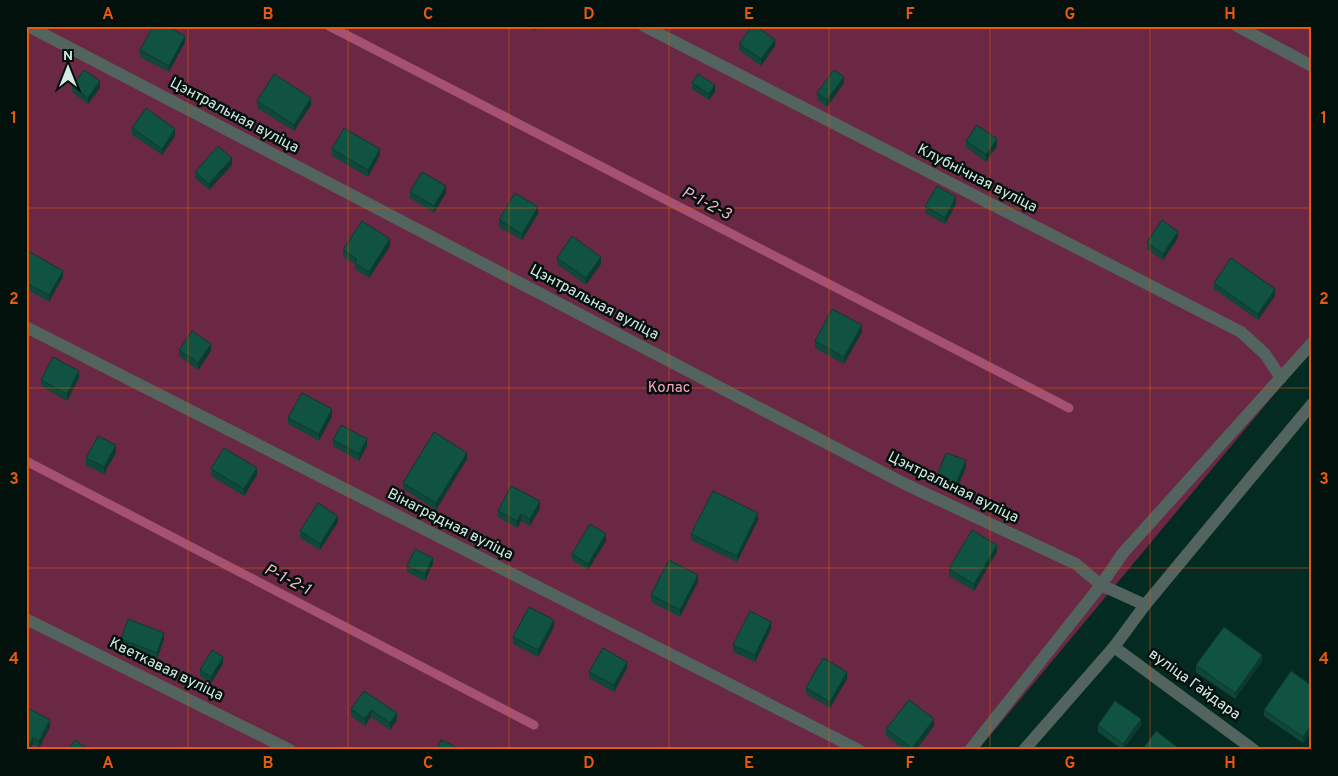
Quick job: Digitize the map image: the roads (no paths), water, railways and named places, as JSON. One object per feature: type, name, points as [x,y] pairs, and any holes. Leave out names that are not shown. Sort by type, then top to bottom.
[{"type":"street","name":"Цэнтральная вуліца","points":[[28,26],[904,483],[1076,564],[1101,585],[1145,605]]},
{"type":"street","name":"Клубнічная вуліца","points":[[644,26],[1241,332],[1265,354],[1281,378]]},
{"type":"street","points":[[1237,26],[1312,66]]},
{"type":"street","name":"Вінаградная вуліца","points":[[26,328],[859,750]]},
{"type":"street","points":[[970,750],[1101,585],[1123,553],[1312,343]]},
{"type":"street","points":[[1024,750],[1114,648],[1145,605],[1309,412]]},
{"type":"street","name":"Кветкавая вуліца","points":[[26,620],[290,750]]},
{"type":"street","name":"вуліца Гайдара","points":[[1114,648],[1254,750]]},
{"type":"waterway","name":"P-1-2-3","points":[[329,26],[1069,408]]},
{"type":"waterway","name":"P-1-2-1","points":[[26,461],[534,725]]},
{"type":"park label","name":"Колас","points":[[669,388]]}]
